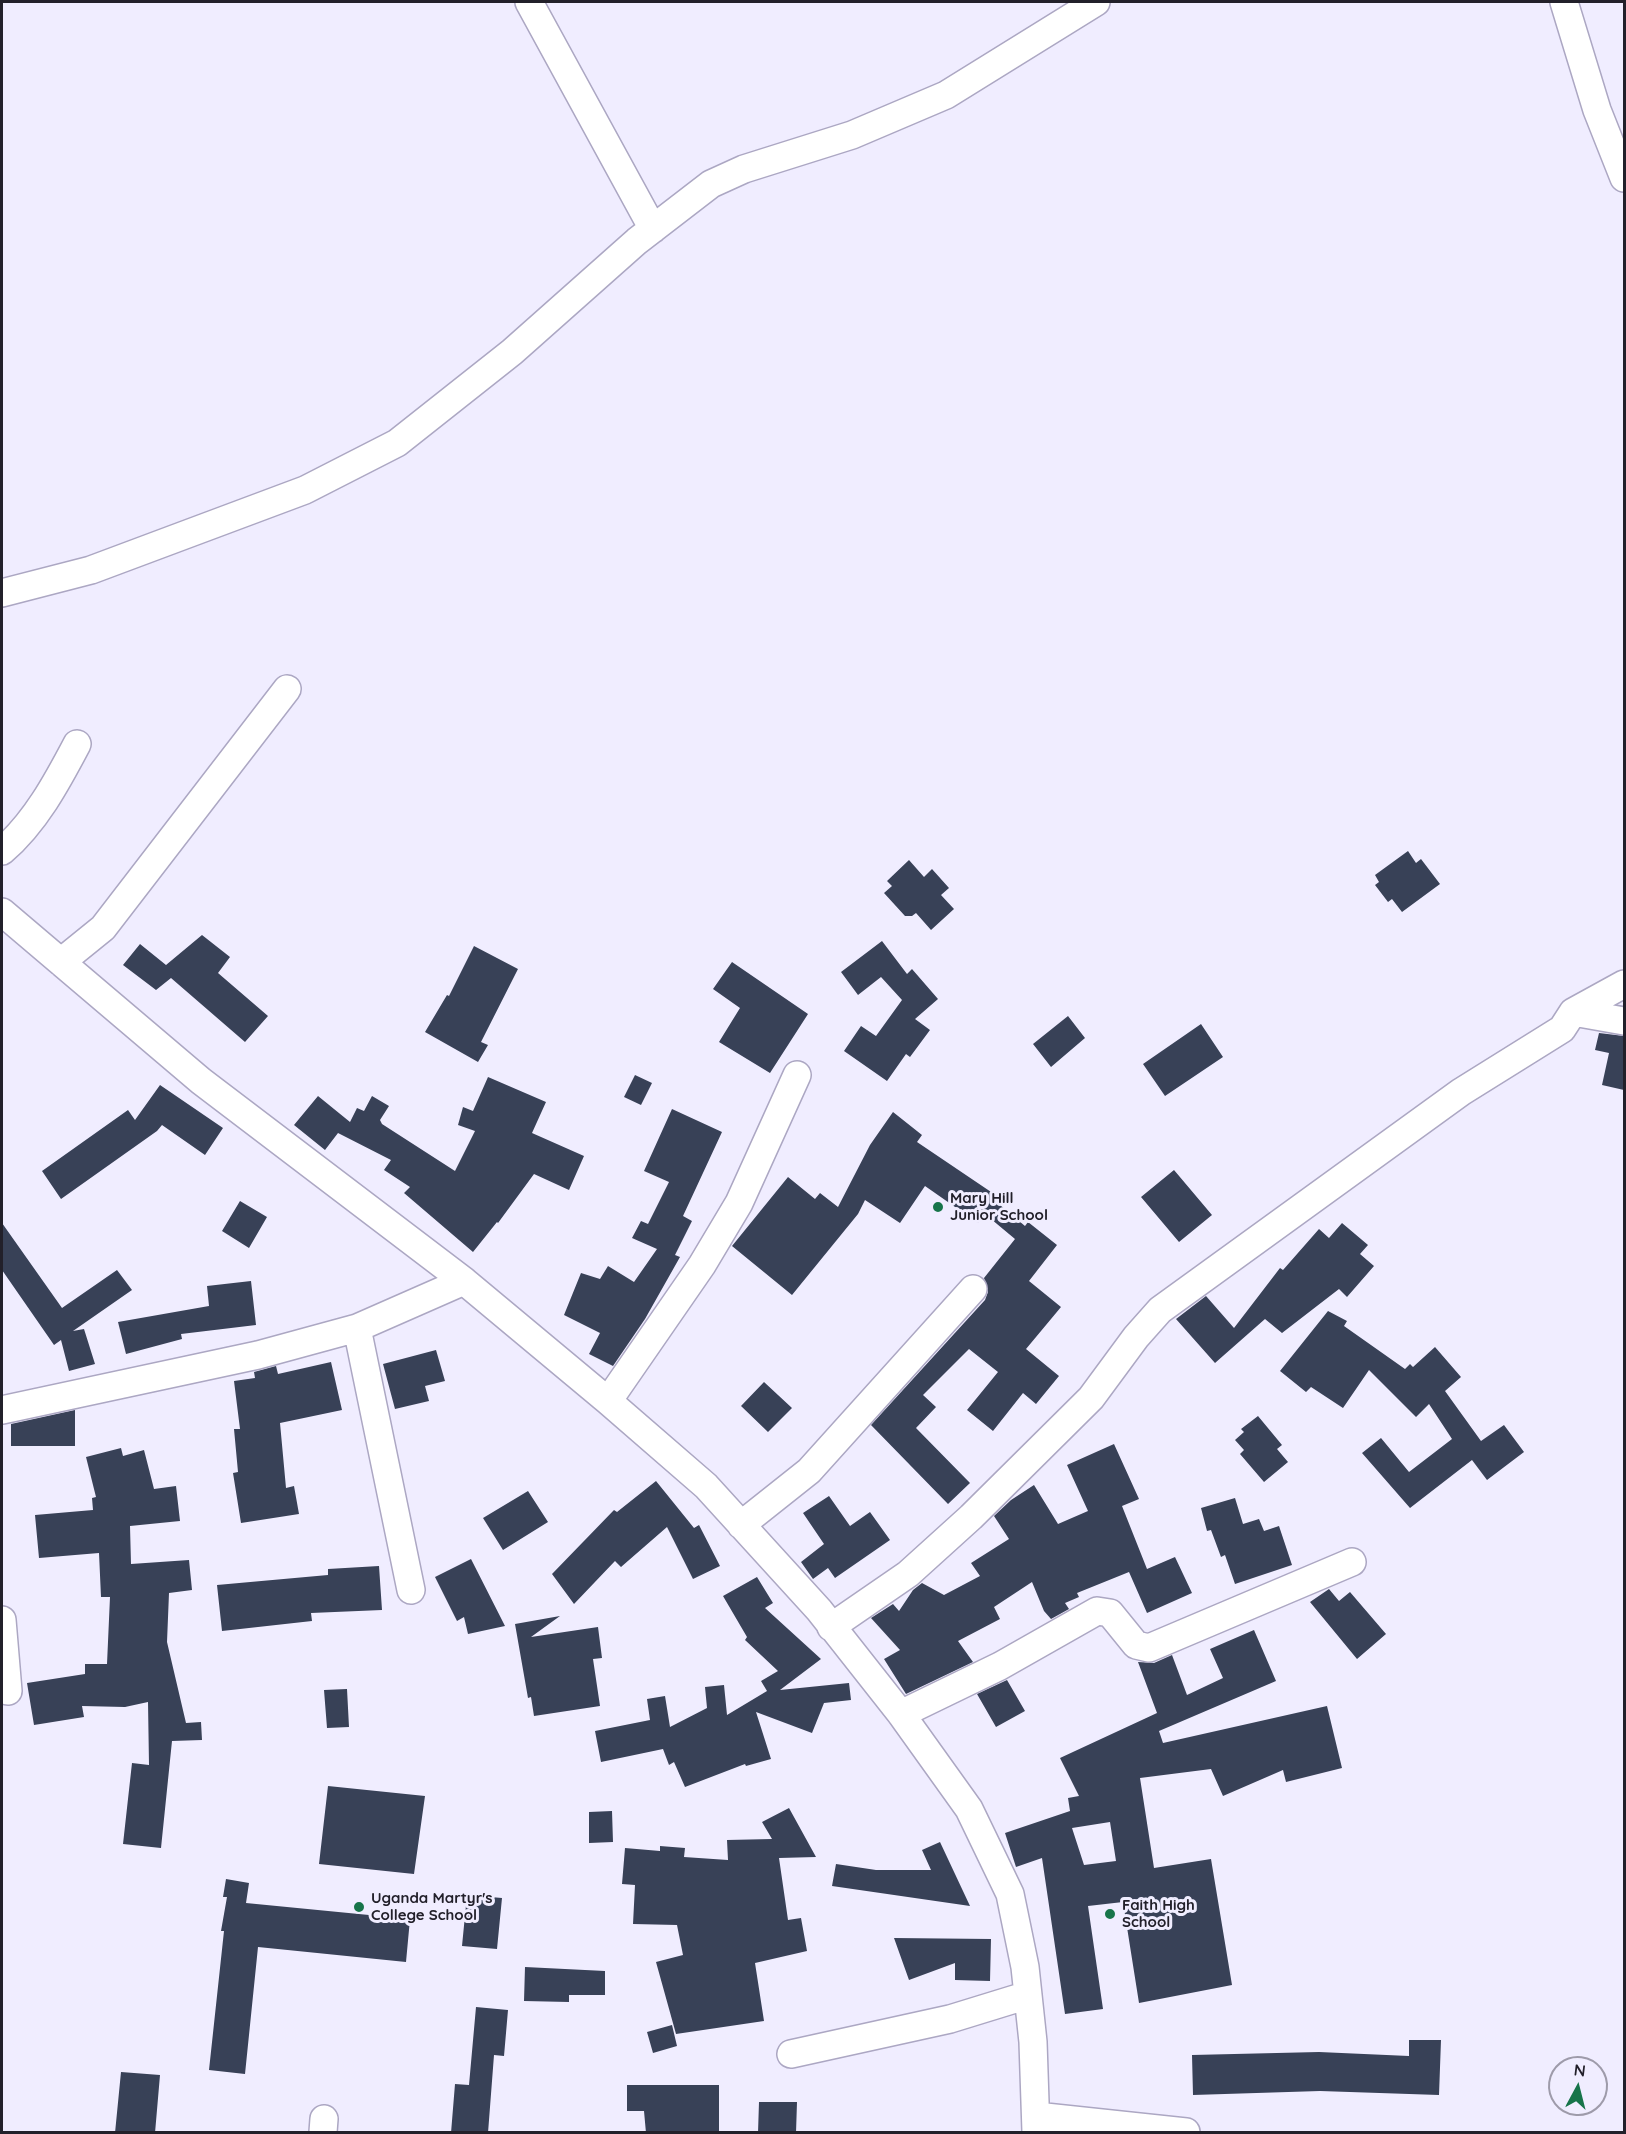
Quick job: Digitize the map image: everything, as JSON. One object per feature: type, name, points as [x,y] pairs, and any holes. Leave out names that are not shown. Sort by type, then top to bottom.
[{"type":"street","points":[[529,2],[653,229]]},
{"type":"street","points":[[2,592],[91,570],[271,503],[305,490],[397,443],[512,352],[653,229],[711,184],[744,169],[852,135],[946,95],[1096,2]]},
{"type":"street","points":[[1564,2],[1597,110],[1624,178]]},
{"type":"street","points":[[61,962],[102,928],[287,688]]},
{"type":"street","points":[[2,851],[51,793],[77,744]]},
{"type":"street","points":[[2,912],[201,1081],[464,1281],[706,1486],[831,1627],[901,1714],[969,1809],[1010,1894],[1025,1967],[1036,2124],[1186,2133]]},
{"type":"street","points":[[831,1627],[908,1574],[971,1517],[1091,1398],[1136,1337],[1160,1310],[1461,1092],[1562,1029],[1573,1012],[1624,984]]},
{"type":"street","points":[[1573,1012],[1624,1021]]},
{"type":"street","points":[[608,1401],[702,1266],[739,1203],[797,1075]]},
{"type":"street","points":[[2,1410],[258,1355],[357,1328],[464,1281]]},
{"type":"street","points":[[741,1525],[809,1471],[973,1289]]},
{"type":"street","points":[[357,1328],[411,1590]]},
{"type":"street","points":[[901,1714],[1000,1666],[1098,1611],[1110,1613],[1136,1645],[1149,1648],[1352,1562]]},
{"type":"street","points":[[2,1620],[8,1691]]},
{"type":"street","points":[[791,2054],[950,2019],[1028,1995]]},
{"type":"building","points":[[1408,851],[1416,863],[1421,859],[1440,884],[1402,912],[1392,899],[1388,902],[1375,885],[1379,882],[1375,875]]},
{"type":"building","points":[[909,860],[924,877],[932,869],[949,888],[941,895],[954,909],[931,930],[916,913],[912,916],[905,916],[884,893],[892,886],[887,881]]},
{"type":"building","points":[[202,935],[230,957],[218,973],[268,1016],[245,1042],[171,978],[156,990],[123,965],[140,944],[166,965]]},
{"type":"building","points":[[882,941],[907,974],[912,969],[938,999],[915,1019],[930,1030],[910,1057],[906,1054],[887,1081],[844,1051],[861,1026],[876,1036],[902,1000],[881,977],[858,995],[841,972]]},
{"type":"building","points":[[474,946],[518,969],[481,1042],[488,1045],[478,1062],[425,1032],[447,995],[449,996]]},
{"type":"building","points":[[732,962],[808,1014],[770,1073],[719,1042],[740,1008],[713,989]]},
{"type":"building","points":[[1068,1016],[1085,1038],[1051,1067],[1033,1044]]},
{"type":"building","points":[[1201,1024],[1223,1057],[1165,1096],[1143,1064]]},
{"type":"building","points":[[1599,1033],[1624,1036],[1624,1090],[1602,1085],[1609,1053],[1595,1050]]},
{"type":"building","points":[[635,1075],[652,1083],[641,1105],[624,1097]]},
{"type":"building","points":[[488,1077],[546,1102],[532,1133],[584,1156],[569,1190],[534,1174],[498,1223],[473,1252],[404,1193],[410,1187],[384,1170],[391,1160],[338,1133],[325,1150],[294,1125],[318,1096],[350,1122],[357,1108],[364,1111],[372,1096],[389,1106],[380,1120],[382,1124],[455,1171],[475,1131],[458,1125],[463,1107],[473,1111]]},
{"type":"building","points":[[160,1085],[223,1128],[205,1155],[162,1125],[157,1131],[61,1199],[42,1171],[128,1110],[135,1120]]},
{"type":"building","points":[[672,1109],[722,1132],[683,1216],[692,1221],[675,1255],[680,1257],[645,1319],[613,1366],[589,1354],[600,1333],[564,1315],[581,1273],[600,1279],[608,1266],[634,1282],[657,1249],[632,1238],[641,1221],[648,1224],[669,1182],[644,1171]]},
{"type":"building","points":[[893,1112],[922,1135],[917,1142],[997,1196],[994,1200],[1025,1226],[1028,1222],[1057,1245],[1029,1281],[1061,1307],[1026,1349],[1059,1376],[1036,1404],[1023,1393],[993,1431],[967,1410],[998,1372],[969,1349],[923,1395],[936,1407],[916,1428],[970,1483],[948,1504],[871,1425],[985,1300],[988,1292],[984,1278],[1015,1239],[985,1214],[978,1223],[925,1186],[900,1223],[865,1200],[858,1214],[792,1295],[732,1246],[788,1177],[815,1199],[820,1193],[838,1207],[870,1145]]},
{"type":"building","points":[[1174,1170],[1212,1215],[1179,1242],[1141,1197]]},
{"type":"building","points":[[240,1201],[267,1217],[249,1248],[222,1231]]},
{"type":"building","points":[[2,1223],[62,1308],[117,1270],[132,1290],[73,1331],[84,1329],[95,1364],[69,1371],[61,1340],[54,1345],[2,1270]]},
{"type":"building","points":[[1342,1223],[1368,1245],[1360,1254],[1374,1266],[1347,1297],[1339,1289],[1282,1333],[1265,1319],[1215,1363],[1176,1319],[1206,1296],[1234,1328],[1280,1268],[1283,1270],[1319,1229],[1329,1238]]},
{"type":"building","points":[[251,1281],[256,1325],[181,1334],[182,1339],[126,1354],[118,1322],[209,1306],[207,1286]]},
{"type":"building","points":[[1328,1311],[1347,1321],[1344,1326],[1405,1369],[1410,1364],[1413,1367],[1435,1347],[1461,1377],[1445,1391],[1481,1441],[1504,1425],[1524,1452],[1487,1480],[1472,1460],[1410,1508],[1362,1453],[1381,1438],[1409,1472],[1452,1439],[1429,1404],[1416,1417],[1369,1370],[1343,1408],[1311,1387],[1306,1392],[1280,1371]]},
{"type":"building","points":[[436,1350],[445,1381],[425,1386],[429,1401],[395,1409],[383,1364]]},
{"type":"building","points":[[331,1362],[342,1410],[280,1423],[286,1488],[294,1486],[299,1514],[241,1523],[233,1473],[238,1472],[234,1429],[240,1429],[234,1381],[255,1378],[254,1372],[276,1366],[278,1374]]},
{"type":"building","points":[[764,1382],[792,1408],[768,1432],[741,1406]]},
{"type":"building","points":[[75,1410],[75,1446],[11,1446],[11,1424]]},
{"type":"building","points":[[1258,1416],[1282,1445],[1277,1449],[1288,1462],[1264,1482],[1240,1454],[1244,1450],[1235,1440],[1244,1432],[1241,1429]]},
{"type":"building","points":[[1114,1444],[1139,1499],[1122,1506],[1147,1569],[1175,1557],[1192,1593],[1147,1613],[1129,1572],[1077,1593],[1079,1597],[1065,1603],[1069,1609],[1051,1619],[1044,1611],[1032,1582],[994,1607],[1000,1619],[958,1641],[973,1662],[906,1694],[884,1659],[900,1650],[871,1618],[893,1604],[899,1611],[913,1590],[922,1583],[944,1595],[980,1576],[971,1563],[1009,1539],[994,1516],[1011,1500],[1034,1485],[1058,1524],[1088,1511],[1067,1465]]},
{"type":"building","points":[[121,1448],[123,1456],[144,1450],[154,1489],[176,1486],[180,1521],[130,1526],[131,1564],[189,1560],[192,1590],[169,1593],[167,1642],[186,1723],[201,1722],[202,1740],[172,1741],[161,1848],[123,1844],[132,1763],[149,1765],[148,1702],[125,1707],[82,1706],[84,1717],[34,1725],[27,1683],[85,1674],[85,1664],[107,1664],[110,1597],[101,1597],[99,1553],[39,1558],[35,1515],[93,1510],[92,1498],[96,1497],[86,1457]]},
{"type":"building","points":[[656,1481],[694,1528],[699,1525],[720,1566],[693,1579],[667,1527],[621,1567],[615,1561],[574,1604],[552,1574],[614,1510],[617,1512]]},
{"type":"building","points":[[528,1491],[548,1522],[503,1550],[483,1518]]},
{"type":"building","points":[[829,1496],[850,1526],[870,1512],[890,1540],[835,1578],[828,1568],[813,1579],[801,1562],[824,1544],[803,1513]]},
{"type":"building","points":[[1235,1498],[1243,1524],[1259,1519],[1264,1531],[1279,1526],[1292,1565],[1235,1584],[1225,1555],[1221,1557],[1211,1530],[1207,1531],[1201,1508]]},
{"type":"building","points":[[471,1559],[505,1626],[468,1634],[464,1617],[457,1621],[435,1577]]},
{"type":"building","points":[[379,1566],[382,1610],[311,1613],[312,1621],[222,1631],[217,1585],[328,1575],[328,1569]]},
{"type":"building","points":[[757,1577],[773,1603],[765,1608],[821,1659],[780,1690],[849,1683],[851,1700],[824,1703],[812,1733],[756,1712],[771,1759],[746,1766],[745,1764],[685,1787],[674,1762],[669,1765],[663,1749],[601,1762],[595,1731],[650,1720],[647,1699],[665,1696],[670,1727],[707,1708],[705,1687],[724,1685],[727,1715],[767,1691],[761,1681],[778,1671],[745,1640],[747,1637],[723,1596]]},
{"type":"building","points":[[1329,1589],[1339,1601],[1350,1592],[1386,1634],[1357,1659],[1310,1602]]},
{"type":"building","points":[[560,1616],[531,1637],[598,1627],[602,1658],[593,1659],[600,1706],[534,1716],[531,1697],[528,1698],[515,1624]]},
{"type":"building","points":[[1254,1630],[1276,1681],[1159,1731],[1163,1743],[1327,1706],[1342,1768],[1286,1782],[1283,1770],[1223,1796],[1211,1769],[1140,1778],[1154,1868],[1211,1859],[1232,1985],[1139,2003],[1123,1902],[1088,1906],[1103,2009],[1065,2014],[1042,1858],[1016,1867],[1005,1833],[1070,1811],[1068,1798],[1079,1796],[1060,1758],[1157,1713],[1138,1662],[1154,1663],[1172,1655],[1187,1695],[1223,1678],[1210,1649]],"holes":[[[1110,1822],[1116,1861],[1084,1865],[1072,1828]]]},
{"type":"building","points":[[1007,1680],[1025,1711],[996,1727],[977,1694]]},
{"type":"building","points":[[347,1689],[349,1727],[327,1728],[324,1690]]},
{"type":"building","points":[[328,1786],[425,1796],[414,1874],[319,1864]]},
{"type":"building","points":[[789,1808],[816,1857],[779,1858],[788,1920],[801,1918],[807,1951],[755,1963],[764,2021],[676,2034],[656,1962],[683,1955],[677,1925],[633,1924],[635,1885],[622,1884],[625,1848],[660,1851],[660,1846],[685,1848],[684,1857],[728,1860],[727,1840],[772,1839],[762,1822]]},
{"type":"building","points":[[612,1811],[613,1842],[589,1843],[589,1812]]},
{"type":"building","points":[[940,1842],[970,1906],[832,1886],[836,1864],[876,1870],[931,1870],[922,1850]]},
{"type":"building","points":[[226,1879],[249,1883],[246,1903],[410,1919],[406,1962],[258,1947],[245,2074],[209,2070],[224,1931],[221,1931],[227,1897],[223,1897]]},
{"type":"building","points":[[467,1895],[502,1898],[497,1949],[462,1946]]},
{"type":"building","points":[[894,1938],[991,1939],[990,1981],[955,1980],[955,1963],[909,1980]]},
{"type":"building","points":[[525,1967],[605,1971],[605,1995],[569,1995],[569,2002],[524,2001]]},
{"type":"building","points":[[476,2007],[508,2010],[504,2056],[494,2055],[488,2133],[451,2133],[455,2084],[469,2085]]},
{"type":"building","points":[[672,2025],[677,2046],[653,2053],[647,2032]]},
{"type":"building","points":[[1409,2040],[1441,2040],[1439,2095],[1320,2091],[1193,2095],[1192,2055],[1319,2052],[1409,2056]]},
{"type":"building","points":[[121,2072],[160,2075],[155,2133],[115,2133]]},
{"type":"building","points":[[627,2085],[719,2085],[719,2133],[646,2133],[644,2111],[627,2111]]},
{"type":"building","points":[[759,2102],[797,2102],[796,2133],[758,2133]]},
{"type":"place","name":"Mary Hill Junior School","points":[[938,1207]]},
{"type":"place","name":"Uganda Martyr's College School","points":[[359,1907]]},
{"type":"place","name":"Faith High School","points":[[1110,1914]]}]
